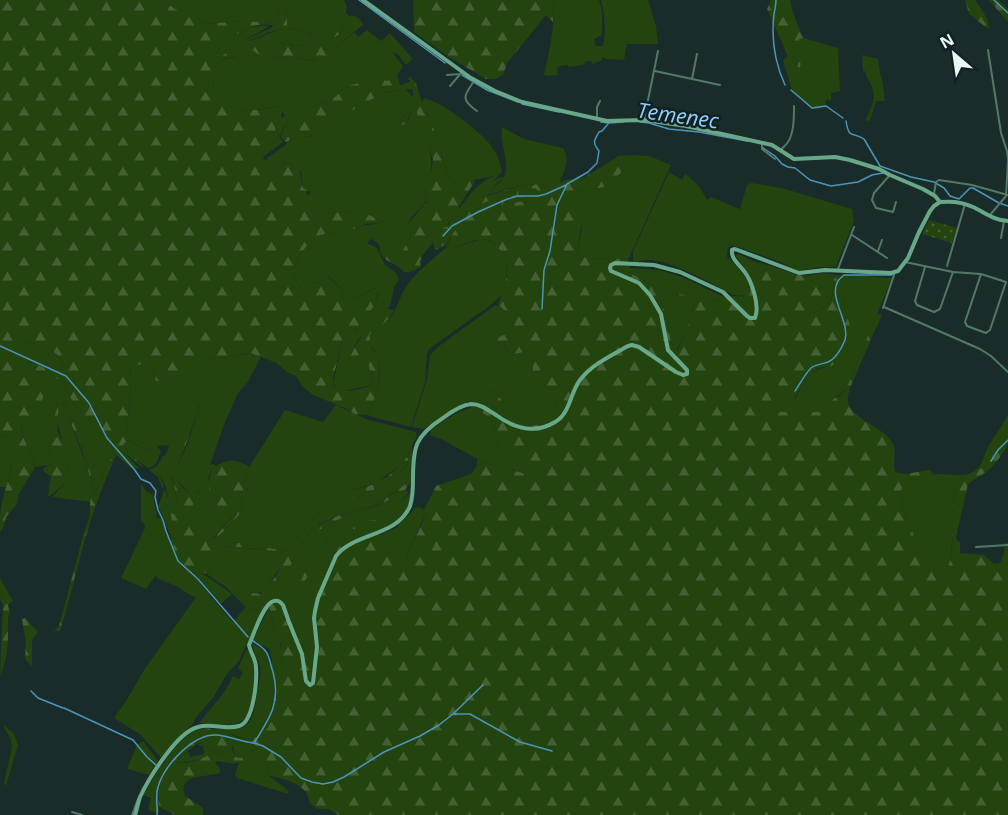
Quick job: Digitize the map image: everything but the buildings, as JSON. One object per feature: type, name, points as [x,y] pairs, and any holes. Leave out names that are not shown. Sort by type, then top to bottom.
[{"type":"street","points":[[363,0],[461,73],[522,102],[607,121],[644,120],[686,126],[762,145],[772,145],[794,159],[835,157],[850,160],[879,169],[934,195],[940,202]]},
{"type":"street","points":[[988,50],[1001,133],[1007,151],[1007,196],[990,215]]},
{"type":"street","points":[[644,120],[658,51]]},
{"type":"street","points":[[692,79],[697,54]]},
{"type":"street","points":[[655,71],[720,85]]},
{"type":"street","points":[[447,75],[461,73]]},
{"type":"street","points":[[450,86],[461,73]]},
{"type":"street","points":[[474,81],[465,96],[466,101],[477,111]]},
{"type":"street","points":[[597,118],[597,107],[600,101]]},
{"type":"street","points":[[781,150],[790,136],[794,106]]},
{"type":"street","points":[[762,145],[775,159]]},
{"type":"street","points":[[890,175],[874,193],[872,200],[876,208],[893,212],[897,202]]},
{"type":"street","points":[[934,195],[936,183],[940,180],[972,185],[1007,196]]},
{"type":"street","points":[[133,815],[162,759],[187,732],[199,726],[233,727],[246,723],[254,698],[256,665],[249,645],[264,611],[273,601],[283,604],[302,654],[306,681],[310,685],[313,683],[317,647],[315,611],[318,598],[336,556],[340,550],[351,543],[392,526],[406,513],[413,494],[415,448],[431,426],[461,407],[474,404],[512,425],[532,429],[548,426],[565,414],[574,389],[583,375],[602,361],[632,345],[639,347],[676,372],[687,374],[687,370],[668,350],[661,314],[654,300],[639,283],[611,271],[611,265],[615,263],[654,265],[680,272],[723,292],[747,316],[755,318],[757,314],[753,287],[731,254],[735,249],[799,273],[825,270],[895,272],[905,262],[932,208],[940,202],[966,204],[1006,221],[1001,238]]},
{"type":"street","points":[[947,266],[966,204]]},
{"type":"street","points":[[838,271],[854,227]]},
{"type":"street","points":[[851,235],[887,258]]},
{"type":"street","points":[[878,252],[882,240]]},
{"type":"street","points":[[905,262],[952,272],[981,274],[1006,282],[990,330],[983,333],[967,326],[965,322],[981,274]]},
{"type":"street","points":[[925,267],[915,301],[917,305],[934,312],[940,309],[952,272]]},
{"type":"street","points":[[895,272],[884,308],[980,348],[1008,372]]},
{"type":"street","points":[[976,547],[1008,545]]},
{"type":"street","points":[[72,812],[82,815]]},
{"type":"green space","points":[[0,0],[162,0],[175,9],[194,15],[204,24],[244,21],[275,23],[279,15],[277,0],[285,0],[287,25],[317,36],[282,29],[245,42],[243,41],[273,25],[254,26],[241,32],[228,40],[219,50],[217,55],[222,55],[235,46],[241,49],[241,53],[215,66],[213,89],[239,111],[278,106],[282,109],[281,118],[275,126],[283,142],[263,159],[287,163],[299,169],[303,188],[307,190],[308,202],[314,211],[323,213],[360,211],[384,222],[366,224],[317,237],[302,252],[294,268],[295,276],[302,282],[317,283],[327,276],[352,298],[378,287],[368,317],[355,331],[343,337],[333,379],[333,386],[337,389],[352,390],[372,385],[367,351],[359,354],[353,366],[345,369],[357,343],[367,330],[387,309],[394,310],[386,321],[369,335],[372,349],[379,355],[378,385],[371,408],[366,415],[355,414],[313,395],[303,387],[296,376],[277,363],[251,353],[207,360],[189,366],[191,374],[164,381],[156,381],[150,366],[130,365],[127,430],[136,439],[157,446],[161,451],[126,442],[123,445],[127,451],[143,466],[122,451],[139,468],[132,469],[116,455],[92,517],[60,631],[52,631],[59,626],[90,516],[90,502],[93,494],[82,450],[63,404],[65,402],[85,450],[95,492],[114,451],[76,407],[62,380],[37,372],[44,394],[34,417],[22,424],[21,429],[35,467],[19,494],[17,504],[6,517],[0,532],[1,508],[12,454],[7,436],[0,437]],"holes":[[[18,342],[51,350],[57,354],[65,367],[52,370],[25,358],[15,348]]]},
{"type":"green space","points":[[162,0],[277,0],[279,15],[275,23],[244,21],[204,24],[194,15],[175,9]]},
{"type":"green space","points":[[285,0],[344,0],[347,6],[346,13],[358,18],[363,25],[334,48],[327,50],[320,46],[341,33],[345,20],[344,15],[333,21],[323,35],[311,44],[303,46],[268,42],[252,48],[254,52],[277,58],[294,57],[314,61],[329,58],[367,30],[381,41],[390,33],[412,60],[405,64],[399,55],[392,52],[403,66],[394,77],[387,81],[350,85],[331,100],[312,107],[284,127],[280,136],[275,126],[280,118],[285,116],[278,106],[238,111],[233,104],[214,91],[213,83],[215,66],[225,59],[237,57],[241,49],[235,47],[229,52],[217,55],[220,49],[239,33],[264,25],[270,26],[243,41],[253,40],[284,29],[317,36],[287,25]]},
{"type":"green space","points":[[553,0],[599,0],[602,11],[602,35],[594,39],[596,46],[603,46],[605,23],[601,0],[648,0],[656,26],[658,44],[627,44],[624,60],[603,57],[602,60],[593,64],[587,61],[583,65],[557,67],[558,75],[546,76],[544,74],[553,28]]},
{"type":"green space","points":[[553,0],[553,22],[546,15],[507,63],[503,75],[495,79],[486,79],[449,57],[414,32],[413,1]]},
{"type":"green space","points":[[771,0],[790,0],[803,38],[799,39],[802,58],[799,68],[788,56],[767,9]]},
{"type":"green space","points":[[965,0],[975,0],[986,17],[989,28],[969,14]]},
{"type":"green space","points":[[989,0],[998,0],[1008,9],[1008,22]]},
{"type":"green space","points":[[344,15],[348,17],[341,33],[321,46],[327,50],[334,48],[355,32],[358,37],[328,59],[317,61],[267,57],[251,48],[268,42],[303,46],[311,44],[323,35],[333,21]]},
{"type":"green space","points":[[800,37],[838,48],[840,91],[831,93],[831,100],[827,99],[825,105],[819,109],[811,109],[792,90],[783,60],[788,56],[798,67]]},
{"type":"green space","points":[[862,55],[878,59],[885,101],[876,101],[870,121],[865,120],[874,94],[865,71],[863,71]]},
{"type":"green space","points":[[397,74],[400,85],[410,82],[407,79],[410,77],[416,83],[433,126],[449,179],[455,184],[473,179],[475,181],[459,206],[459,210],[422,256],[421,267],[410,272],[404,272],[384,258],[378,243],[370,239],[374,239],[393,252],[402,252],[411,236],[410,221],[426,203],[427,193],[419,189],[431,172],[433,159],[416,110],[412,110],[405,124],[395,127],[411,105],[412,89],[383,93],[338,118],[321,134],[295,138],[286,142],[281,137],[284,128],[291,122],[312,107],[331,100],[350,85],[382,79],[387,81]]},
{"type":"green space","points":[[405,89],[414,98],[411,108],[399,122],[406,122],[412,109],[416,110],[425,132],[431,158],[430,173],[419,189],[428,194],[425,203],[409,220],[411,236],[402,252],[393,252],[372,238],[367,243],[377,248],[385,265],[395,272],[399,279],[394,288],[390,306],[357,341],[345,368],[353,366],[359,354],[366,351],[369,353],[372,385],[344,391],[336,389],[333,384],[343,337],[357,330],[365,320],[378,295],[377,287],[352,298],[328,276],[313,284],[306,284],[294,274],[294,269],[303,250],[314,239],[326,234],[355,229],[362,225],[384,222],[360,211],[323,213],[314,211],[309,207],[306,196],[311,193],[303,188],[301,172],[287,163],[268,161],[267,158],[289,141],[312,136],[347,112],[383,93]]},
{"type":"green space","points":[[425,98],[452,112],[482,135],[496,153],[501,166],[502,172],[476,197],[456,223],[449,224],[471,193],[484,181],[494,176],[452,183],[433,126],[422,102]]},
{"type":"green space","points":[[502,127],[524,139],[563,148],[566,165],[559,182],[522,185],[487,195],[502,180],[506,172]]},
{"type":"green space","points":[[632,155],[649,156],[671,165],[628,260],[585,257],[577,252],[582,228],[576,195],[584,190],[586,192],[606,187],[626,168]]},
{"type":"green space","points":[[632,155],[626,168],[606,187],[592,189],[586,193],[583,190],[577,195],[582,221],[577,252],[589,258],[628,260],[630,269],[616,267],[617,269],[630,273],[658,288],[687,296],[659,297],[675,350],[678,350],[697,297],[720,301],[724,297],[749,295],[750,288],[745,278],[751,276],[754,279],[768,265],[807,276],[816,283],[821,299],[812,310],[814,313],[828,304],[832,296],[833,280],[838,275],[865,276],[852,279],[844,286],[842,296],[852,333],[844,355],[831,366],[818,368],[810,375],[795,400],[791,400],[780,409],[780,412],[818,412],[840,396],[846,389],[877,314],[882,314],[850,388],[848,402],[855,413],[889,438],[895,450],[895,472],[905,474],[930,470],[934,475],[910,482],[900,492],[906,516],[915,537],[928,559],[939,569],[945,571],[950,562],[955,490],[966,476],[991,462],[1008,440],[1008,444],[994,465],[968,484],[956,537],[960,542],[960,553],[984,555],[994,564],[1000,563],[1005,543],[1008,543],[1008,815],[339,815],[328,809],[318,809],[310,804],[301,787],[268,775],[266,763],[256,757],[238,763],[217,761],[215,763],[220,769],[219,773],[194,778],[185,783],[185,796],[202,807],[203,815],[175,815],[159,807],[158,788],[169,765],[164,763],[165,761],[171,762],[192,742],[212,731],[203,728],[218,730],[243,739],[253,739],[271,708],[275,692],[274,674],[276,672],[280,683],[282,677],[281,645],[275,635],[270,607],[261,613],[246,607],[226,587],[250,596],[253,593],[260,594],[279,570],[282,559],[280,554],[261,549],[218,546],[213,550],[214,564],[210,571],[195,574],[181,566],[173,546],[175,542],[170,509],[173,515],[177,501],[173,477],[200,404],[175,474],[185,490],[191,494],[198,493],[192,507],[193,519],[210,540],[239,509],[244,499],[241,497],[236,506],[227,512],[213,508],[217,499],[210,492],[208,485],[212,468],[231,461],[250,467],[244,485],[250,493],[238,516],[218,537],[219,542],[233,542],[286,551],[321,511],[333,501],[352,490],[369,486],[388,476],[406,458],[412,447],[412,480],[405,490],[385,502],[335,521],[310,535],[312,529],[295,554],[277,597],[290,602],[317,548],[323,542],[348,528],[367,521],[384,519],[349,529],[331,539],[320,552],[292,606],[291,619],[306,652],[316,652],[312,609],[334,553],[341,545],[374,532],[380,535],[403,566],[422,524],[424,510],[436,486],[471,474],[477,466],[477,459],[523,473],[527,465],[526,461],[497,448],[494,427],[490,419],[480,411],[471,408],[470,401],[482,403],[496,375],[498,376],[496,393],[526,424],[538,425],[552,421],[560,413],[556,402],[542,399],[531,383],[533,368],[529,351],[514,354],[505,362],[508,351],[504,344],[496,342],[496,338],[514,331],[510,316],[498,305],[507,270],[504,256],[493,243],[484,239],[456,247],[451,244],[445,247],[456,225],[483,188],[497,179],[503,177],[487,196],[522,185],[552,184],[583,178],[619,156]],"holes":[[[411,461],[410,480],[393,494],[373,505],[337,516],[312,529],[342,503],[378,488]],[[198,743],[208,747],[208,751],[221,750],[235,756],[233,743],[254,744],[256,747],[255,750],[240,758],[217,752],[195,761],[173,762]]]},
{"type":"green space","points":[[669,172],[682,180],[685,174],[698,186],[707,200],[711,197],[740,209],[747,185],[751,183],[782,188],[852,209],[854,221],[836,267],[798,271],[781,262],[732,245],[728,247],[727,257],[740,269],[746,279],[749,295],[746,296],[733,295],[691,273],[667,264],[647,260],[633,263],[633,251]]},
{"type":"green space","points":[[535,188],[538,191],[534,200],[482,209],[479,205],[507,194]]},
{"type":"green space","points":[[456,220],[460,222],[446,245],[435,250],[433,242],[445,226]]},
{"type":"green space","points":[[929,220],[957,228],[952,243],[922,234]]},
{"type":"green space","points":[[482,239],[498,247],[506,260],[503,294],[429,349],[425,382],[411,427],[366,415],[375,397],[379,373],[379,355],[370,343],[369,335],[391,317],[410,281],[449,245],[456,247]]},
{"type":"green space","points":[[737,253],[768,265],[753,280],[736,256]]},
{"type":"green space","points":[[616,267],[660,270],[684,278],[724,297],[720,301],[697,297],[684,335],[675,350],[659,297],[687,296],[658,288]]},
{"type":"green space","points":[[823,273],[838,275],[833,280],[832,296],[828,304],[814,313],[812,310],[819,303],[814,282],[807,276]]},
{"type":"green space","points":[[865,276],[892,278],[846,389],[820,412],[780,413],[780,409],[791,400],[795,400],[810,375],[824,368],[850,325],[842,296],[844,286],[852,279]]},
{"type":"green space","points":[[498,305],[510,316],[514,327],[514,331],[497,338],[508,352],[506,361],[514,354],[529,351],[533,368],[531,375],[550,400],[556,402],[561,413],[553,421],[534,425],[526,424],[496,393],[496,375],[482,404],[470,401],[423,429],[412,427],[427,379],[430,355],[439,346]]},
{"type":"green space","points":[[18,342],[32,343],[51,350],[57,354],[65,367],[51,370],[36,364],[14,348]]},
{"type":"green space","points":[[251,353],[261,357],[247,383],[238,393],[223,427],[210,465],[216,466],[212,468],[208,478],[217,499],[214,506],[241,497],[244,498],[239,509],[210,540],[191,516],[192,504],[199,491],[191,495],[177,480],[175,474],[172,478],[168,476],[173,479],[177,501],[172,521],[175,542],[173,546],[181,566],[195,574],[198,572],[208,577],[232,594],[221,604],[196,577],[210,598],[233,622],[246,607],[261,613],[239,661],[227,674],[213,698],[192,725],[161,758],[141,735],[114,718],[144,670],[196,597],[157,578],[156,575],[146,589],[121,578],[145,528],[141,521],[141,483],[146,491],[153,495],[157,518],[162,518],[170,540],[172,540],[158,506],[165,489],[169,501],[166,487],[160,475],[164,487],[162,488],[158,477],[149,470],[157,466],[169,447],[144,444],[127,430],[130,365],[150,365],[156,381],[163,381],[191,374],[189,365]],"holes":[[[199,405],[187,445],[175,472]]]},
{"type":"green space","points":[[38,371],[62,380],[76,407],[114,451],[95,492],[85,450],[65,402],[63,403],[88,469],[93,494],[91,502],[52,497],[65,483],[69,463],[57,422],[58,401],[50,432],[49,465],[35,467],[33,456],[23,435],[22,424],[29,420],[41,379]]},
{"type":"green space","points":[[59,401],[57,430],[69,462],[65,483],[48,496],[51,476],[43,469],[49,465],[50,432]]},
{"type":"green space","points":[[336,405],[366,419],[416,432],[417,436],[406,458],[376,483],[352,490],[333,501],[321,511],[286,551],[233,542],[219,542],[218,537],[238,516],[249,491],[244,485],[251,464],[285,410],[323,422]]},
{"type":"green space","points":[[471,408],[480,411],[490,419],[494,427],[497,448],[526,461],[527,465],[523,473],[485,463],[430,435],[431,430],[445,420]]},
{"type":"green space","points":[[1008,415],[1008,440],[991,463],[962,479],[956,488],[952,511],[950,561],[945,571],[939,569],[928,559],[915,537],[906,516],[900,492],[906,484],[921,477],[937,474],[964,475],[974,472]]},
{"type":"green space","points":[[7,436],[12,446],[13,457],[7,487],[0,487],[0,437]]},
{"type":"green space","points":[[128,441],[143,448],[161,451],[156,464],[149,468],[135,458],[123,445]]},
{"type":"green space","points":[[411,460],[410,480],[392,494],[373,505],[336,516],[318,525],[318,530],[344,517],[379,505],[405,490],[409,492],[400,502],[410,493],[411,495],[399,519],[378,531],[355,539],[334,553],[312,620],[316,653],[306,652],[291,619],[291,606],[320,552],[331,539],[346,530],[328,538],[317,548],[290,602],[276,597],[295,554],[314,526],[342,503],[378,488],[400,472]]},
{"type":"green space","points":[[416,507],[422,508],[425,515],[403,566],[380,535],[396,528]]},
{"type":"green space","points":[[218,546],[272,551],[282,556],[282,563],[269,585],[261,592],[245,595],[227,588],[208,575],[212,566],[213,550]]},
{"type":"green space","points":[[0,578],[13,601],[8,605],[0,595]]},
{"type":"green space","points":[[0,595],[8,605],[10,614],[6,655],[0,675],[3,605]]},
{"type":"green space","points":[[270,606],[274,631],[281,648],[282,680],[281,683],[278,677],[275,679],[270,711],[253,739],[250,740],[214,729],[241,727],[246,725],[253,714],[261,672],[253,643],[265,651],[269,664],[272,665],[270,650],[253,639]]},
{"type":"green space","points":[[25,618],[38,632],[32,640],[32,666],[25,659],[26,643],[22,619]]},
{"type":"green space","points":[[247,649],[255,664],[255,672],[253,696],[246,718],[232,724],[199,723],[222,695],[233,676],[239,679],[243,673],[238,668]]},
{"type":"green space","points":[[4,725],[14,734],[18,745],[6,786],[4,783],[12,747]]},
{"type":"green space","points":[[203,728],[212,731],[188,745],[173,762],[165,761],[187,736]]},
{"type":"green space","points":[[143,741],[158,761],[149,775],[127,769],[137,745]]},
{"type":"green space","points":[[200,743],[211,751],[221,750],[235,755],[232,743],[254,744],[256,747],[255,750],[240,758],[217,752],[192,761],[173,762],[188,751],[190,757],[204,754],[203,746],[197,745]]},
{"type":"green space","points":[[251,757],[257,757],[266,762],[268,775],[289,791],[288,794],[237,778],[235,775],[239,763]]},
{"type":"green space","points":[[163,763],[168,763],[169,766],[158,788],[159,812],[157,813],[148,810],[151,798],[143,795]]},
{"type":"waterway","name":"Temenec","points":[[359,0],[445,63]]},
{"type":"waterway","points":[[776,0],[773,23],[774,42],[776,59],[785,85]]},
{"type":"waterway","points":[[994,0],[1008,13]]},
{"type":"waterway","name":"Temenec","points":[[462,75],[487,90],[518,102]]},
{"type":"waterway","points":[[791,90],[812,108],[826,106],[843,118]]},
{"type":"waterway","name":"Temenec","points":[[522,104],[559,112]]},
{"type":"waterway","name":"Temenec","points":[[846,121],[850,133],[864,139],[880,166],[934,182],[944,188],[950,196],[959,199],[970,188],[973,188],[1008,206]]},
{"type":"waterway","name":"Temenec","points":[[601,122],[623,122]]},
{"type":"waterway","name":"Temenec","points":[[640,122],[669,129],[747,141]]},
{"type":"waterway","points":[[542,309],[544,270],[550,251],[557,205],[567,184],[588,172],[597,163],[599,151],[595,146],[595,140],[599,132],[608,124]]},
{"type":"waterway","name":"Temenec","points":[[762,147],[782,164],[795,168],[810,180],[831,186],[858,182],[872,175],[883,173]]},
{"type":"waterway","points":[[443,236],[452,226],[505,200],[517,196],[538,196],[566,185]]},
{"type":"waterway","points":[[795,391],[811,368],[834,358],[845,340],[845,325],[836,294],[839,280],[844,275],[892,275]]},
{"type":"waterway","points":[[0,346],[66,376],[89,403],[107,438],[141,479],[150,483],[156,491],[158,510],[178,561],[198,579],[248,637]]},
{"type":"waterway","points":[[991,461],[1008,440]]},
{"type":"waterway","points":[[157,815],[157,794],[161,779],[173,761],[189,745],[198,739],[217,735],[254,743],[265,726],[275,701],[275,683],[267,654],[253,641]]},
{"type":"waterway","points":[[453,714],[483,685]]},
{"type":"waterway","points":[[31,691],[38,698],[63,708]]},
{"type":"waterway","points":[[64,708],[133,740],[157,766]]},
{"type":"waterway","points":[[254,743],[281,757],[301,778],[323,784],[344,777],[384,752],[420,736],[453,714],[470,714],[520,742],[552,751]]}]
